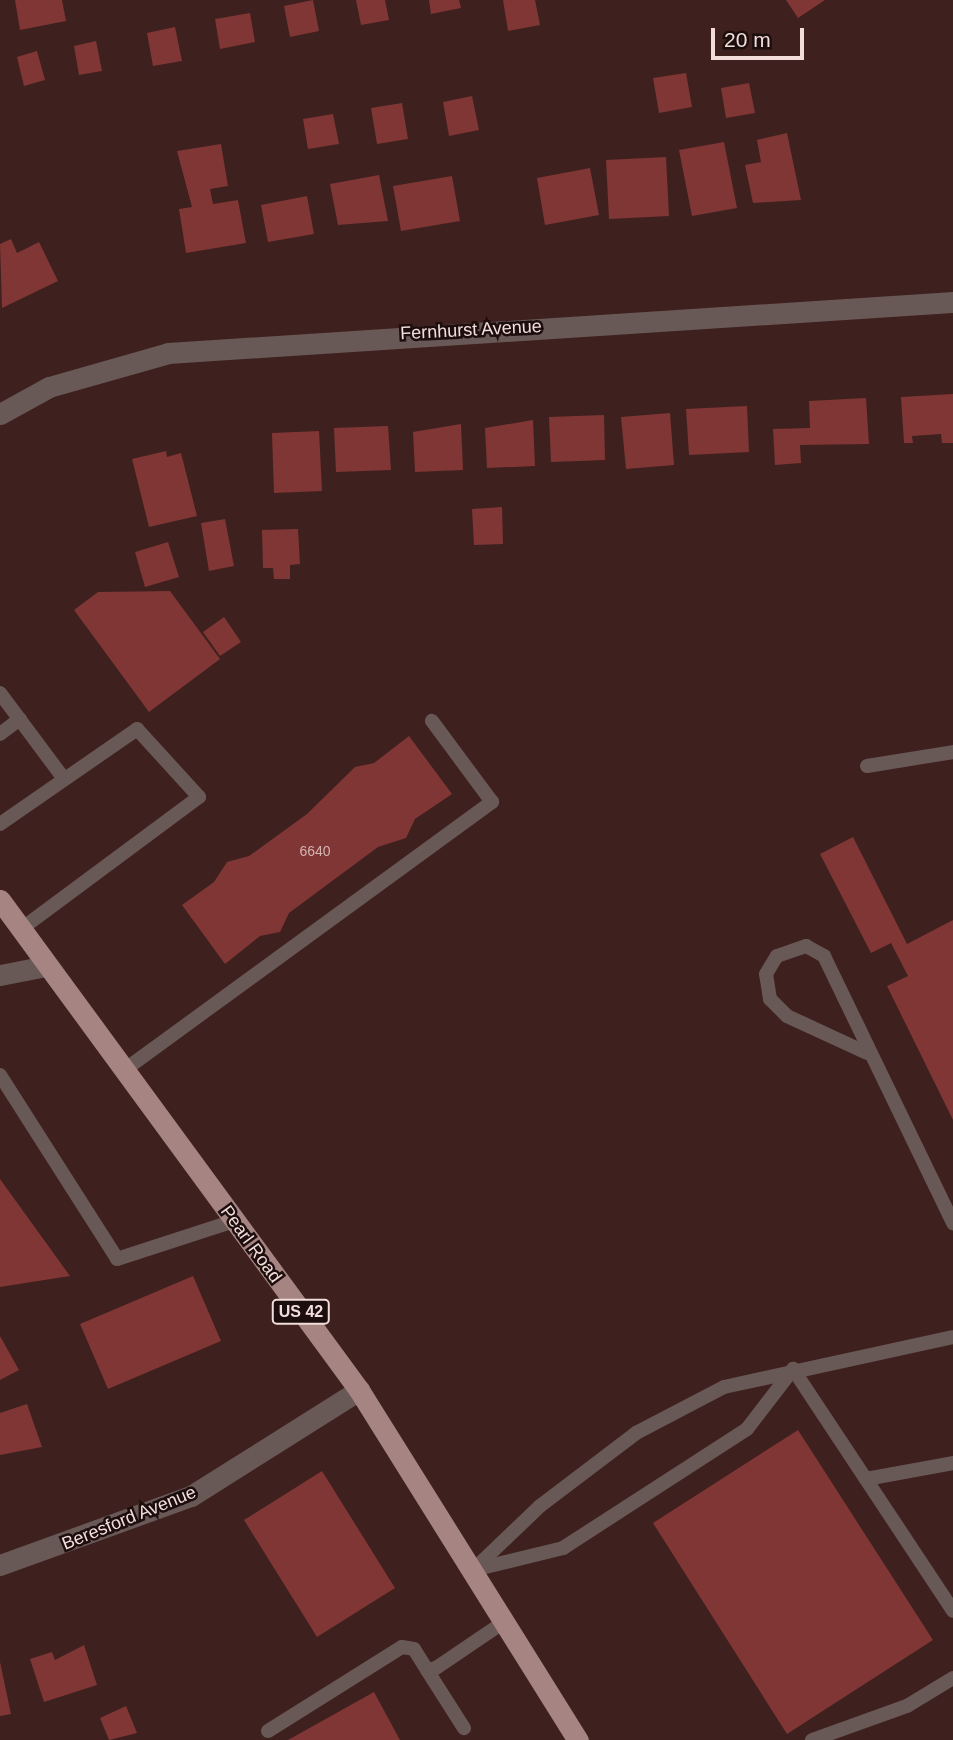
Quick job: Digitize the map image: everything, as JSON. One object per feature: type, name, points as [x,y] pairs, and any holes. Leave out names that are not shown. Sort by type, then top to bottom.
[{"type":"main road","name":"Pearl Road","points":[[0,900],[46,967],[359,1390],[579,1740]]},
{"type":"street","name":"Fernhurst Avenue","points":[[0,414],[49,387],[168,353],[953,302]]},
{"type":"street","points":[[0,975],[46,967]]},
{"type":"street","name":"Beresford Avenue","points":[[0,1565],[191,1496],[359,1390]]},
{"type":"lane","points":[[0,693],[64,779]]},
{"type":"lane","points":[[0,734],[20,719]]},
{"type":"lane","points":[[123,1070],[492,802],[432,721]]},
{"type":"lane","points":[[0,824],[137,729],[199,797],[20,930]]},
{"type":"lane","points":[[867,766],[953,752]]},
{"type":"lane","points":[[867,1053],[786,1016],[771,999],[766,974],[777,956],[806,946],[824,956],[867,1053],[953,1223]]},
{"type":"lane","points":[[0,1075],[117,1259],[234,1221]]},
{"type":"lane","points":[[472,1571],[540,1506],[636,1433],[724,1387],[793,1369],[953,1337]]},
{"type":"lane","points":[[793,1369],[953,1611]]},
{"type":"lane","points":[[472,1571],[563,1548],[747,1429],[793,1369]]},
{"type":"lane","points":[[866,1479],[953,1463]]},
{"type":"lane","points":[[427,1670],[504,1622]]},
{"type":"lane","points":[[268,1731],[402,1647],[414,1649],[464,1728]]},
{"type":"lane","points":[[812,1740],[907,1706],[953,1678]]},
{"type":"building","points":[[15,0],[62,0],[66,21],[20,30]]},
{"type":"building","points":[[313,0],[319,31],[290,37],[284,6]]},
{"type":"building","points":[[356,0],[385,0],[389,20],[361,25]]},
{"type":"building","points":[[429,0],[459,0],[461,8],[431,14]]},
{"type":"building","points":[[503,0],[535,0],[540,25],[508,31]]},
{"type":"building","points":[[786,0],[825,0],[798,18]]},
{"type":"building","points":[[250,13],[255,42],[220,49],[215,19]]},
{"type":"building","points":[[175,27],[182,61],[153,66],[147,33]]},
{"type":"building","points":[[96,41],[102,71],[79,75],[74,46]]},
{"type":"building","points":[[37,51],[45,80],[24,86],[17,57]]},
{"type":"building","points":[[686,73],[692,107],[659,113],[653,78]]},
{"type":"building","points":[[749,83],[755,113],[726,118],[721,88]]},
{"type":"building","points":[[472,96],[479,130],[449,136],[443,102]]},
{"type":"building","points":[[402,103],[408,139],[377,144],[371,108]]},
{"type":"building","points":[[333,114],[339,144],[308,149],[303,119]]},
{"type":"building","points":[[787,133],[801,200],[753,203],[745,165],[761,162],[757,140]]},
{"type":"building","points":[[724,142],[737,208],[692,216],[679,150]]},
{"type":"building","points":[[221,144],[228,186],[210,189],[213,204],[238,200],[246,243],[186,253],[179,209],[192,207],[177,151]]},
{"type":"building","points":[[666,157],[669,216],[609,219],[606,160]]},
{"type":"building","points":[[590,168],[599,215],[545,225],[537,178]]},
{"type":"building","points":[[379,175],[388,221],[338,225],[330,184]]},
{"type":"building","points":[[452,176],[460,221],[401,231],[393,186]]},
{"type":"building","points":[[307,196],[314,234],[268,242],[261,205]]},
{"type":"building","points":[[11,239],[17,253],[39,242],[58,281],[2,308],[0,244]]},
{"type":"building","points":[[953,394],[953,443],[942,443],[941,434],[912,436],[913,443],[904,443],[901,397]]},
{"type":"building","points":[[866,398],[869,444],[800,445],[801,463],[775,465],[773,429],[810,428],[809,401]]},
{"type":"building","points":[[747,406],[749,452],[689,455],[686,409]]},
{"type":"building","points":[[670,413],[674,465],[626,469],[621,417]]},
{"type":"building","points":[[604,415],[605,460],[551,462],[549,417]]},
{"type":"building","points":[[533,420],[535,466],[487,468],[485,428]]},
{"type":"building","points":[[461,424],[463,470],[415,472],[413,432]]},
{"type":"building","points":[[388,426],[391,470],[336,472],[334,428]]},
{"type":"building","points":[[319,431],[322,491],[274,493],[272,433]]},
{"type":"building","points":[[166,451],[167,457],[181,453],[197,516],[149,527],[132,459]]},
{"type":"building","points":[[502,507],[503,544],[474,545],[472,509]]},
{"type":"building","points":[[225,519],[234,566],[209,571],[201,523]]},
{"type":"building","points":[[298,529],[300,564],[290,565],[290,579],[274,579],[273,568],[263,568],[262,530]]},
{"type":"building","points":[[168,542],[179,577],[145,587],[135,552]]},
{"type":"building","points":[[170,591],[220,659],[149,712],[74,610],[98,592]]},
{"type":"building","points":[[224,617],[241,642],[220,656],[203,632]]},
{"type":"building","points":[[409,736],[452,794],[415,819],[406,838],[378,847],[289,913],[280,932],[260,936],[225,964],[182,905],[214,882],[227,862],[249,856],[307,814],[355,767],[374,763]]},
{"type":"building","points":[[853,837],[907,944],[953,920],[953,1120],[887,986],[908,976],[891,943],[871,953],[820,854]]},
{"type":"building","points":[[0,1179],[70,1276],[0,1287]]},
{"type":"building","points":[[193,1276],[221,1341],[108,1389],[80,1324]]},
{"type":"building","points":[[0,1336],[19,1370],[0,1380]]},
{"type":"building","points":[[27,1404],[42,1447],[0,1455],[0,1413]]},
{"type":"building","points":[[798,1430],[933,1640],[787,1734],[653,1523]]},
{"type":"building","points":[[322,1471],[395,1588],[317,1637],[244,1520]]},
{"type":"building","points":[[84,1645],[97,1685],[44,1702],[30,1659],[52,1652],[55,1660]]},
{"type":"building","points":[[0,1662],[11,1714],[0,1716]]},
{"type":"building","points":[[374,1692],[400,1740],[288,1740]]},
{"type":"building","points":[[126,1706],[137,1733],[109,1740],[100,1718]]}]
